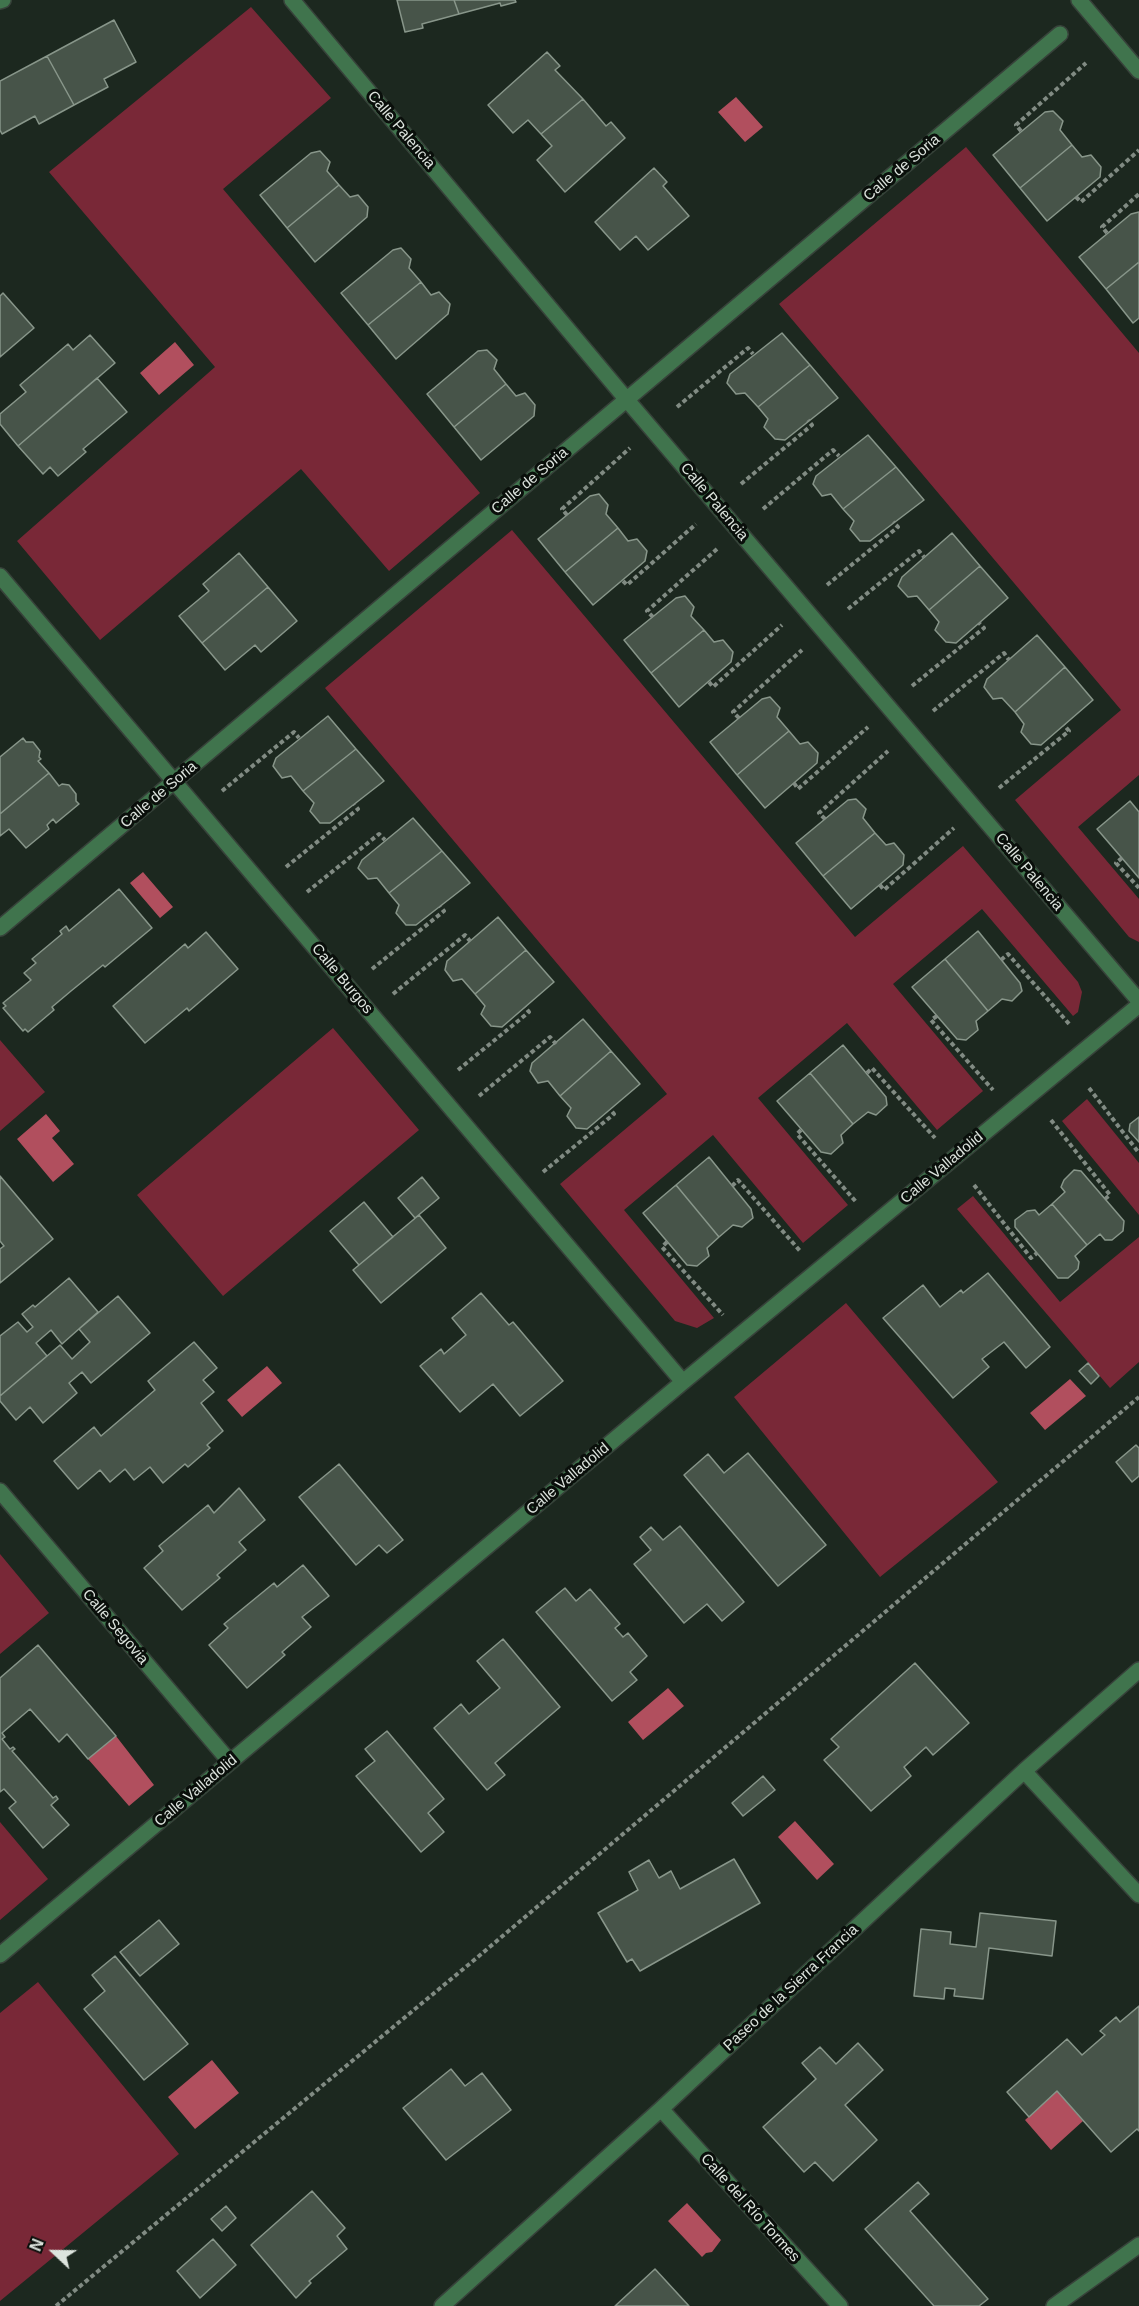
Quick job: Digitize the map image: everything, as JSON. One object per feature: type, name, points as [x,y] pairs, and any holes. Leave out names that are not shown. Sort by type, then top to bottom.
[{"type":"street","name":"Calle Palencia","points":[[292,0],[627,400],[1139,1003]]},
{"type":"street","points":[[1079,0],[1139,71]]},
{"type":"street","name":"Calle de Soria","points":[[0,928],[1060,34]]},
{"type":"street","name":"Calle Burgos","points":[[0,576],[683,1382]]},
{"type":"street","name":"Calle Valladolid","points":[[0,1955],[1139,1003]]},
{"type":"street","name":"Calle Segovia","points":[[0,1491],[230,1762]]},
{"type":"street","name":"Paseo de la Sierra Francia","points":[[442,2306],[661,2109],[1024,1771],[1139,1670]]},
{"type":"street","points":[[1024,1771],[1139,1895]]},
{"type":"street","name":"Calle del Río Tormes","points":[[661,2109],[840,2306]]},
{"type":"street","points":[[1054,2306],[1139,2245]]},
{"type":"path","points":[[1021,131],[1016,125],[1086,63]]},
{"type":"path","points":[[1076,197],[1081,202],[1139,150]]},
{"type":"path","points":[[1107,233],[1102,227],[1139,194]]},
{"type":"path","points":[[677,407],[748,348],[753,354]]},
{"type":"path","points":[[741,484],[812,425],[808,420]]},
{"type":"path","points":[[567,515],[562,509],[631,447]]},
{"type":"path","points":[[763,508],[833,450],[839,456]]},
{"type":"path","points":[[827,585],[898,527],[893,522]]},
{"type":"path","points":[[623,581],[627,585],[696,524]]},
{"type":"path","points":[[652,617],[647,611],[717,549]]},
{"type":"path","points":[[848,609],[919,551],[924,557]]},
{"type":"path","points":[[912,686],[984,628],[979,623]]},
{"type":"path","points":[[709,682],[713,687],[782,625]]},
{"type":"path","points":[[739,718],[733,712],[802,650]]},
{"type":"path","points":[[933,711],[1004,653],[1009,660]]},
{"type":"path","points":[[999,788],[1069,731],[1064,725]]},
{"type":"path","points":[[794,783],[798,789],[868,727]]},
{"type":"path","points":[[222,791],[294,732],[299,738]]},
{"type":"path","points":[[825,819],[819,813],[888,752]]},
{"type":"path","points":[[286,867],[358,809],[354,804]]},
{"type":"path","points":[[880,885],[884,890],[954,828]]},
{"type":"path","points":[[308,892],[379,834],[384,840]]},
{"type":"path","points":[[1122,858],[1116,863],[1139,888]]},
{"type":"path","points":[[372,969],[444,911],[440,906]]},
{"type":"path","points":[[393,994],[465,935],[470,941]]},
{"type":"path","points":[[1001,960],[1008,954],[1070,1025]]},
{"type":"path","points":[[458,1070],[529,1012],[525,1007]]},
{"type":"path","points":[[936,1016],[931,1020],[993,1090]]},
{"type":"path","points":[[479,1096],[550,1036],[556,1044]]},
{"type":"path","points":[[867,1073],[872,1068],[935,1139]]},
{"type":"path","points":[[1089,1089],[1139,1153]]},
{"type":"path","points":[[543,1172],[614,1114],[610,1109]]},
{"type":"path","points":[[1051,1120],[1110,1194],[1105,1199]]},
{"type":"path","points":[[801,1130],[797,1134],[858,1204]]},
{"type":"path","points":[[732,1186],[738,1180],[801,1252]]},
{"type":"path","points":[[974,1185],[1031,1258],[1037,1253]]},
{"type":"path","points":[[667,1242],[662,1247],[724,1316]]},
{"type":"path","points":[[56,2306],[479,1956],[1139,1397]]},
{"type":"shaded area","points":[[251,7],[331,98],[223,189],[480,493],[389,571],[301,469],[100,640],[17,541],[215,367],[49,172]]},
{"type":"shaded area","points":[[736,97],[763,127],[745,142],[718,112]]},
{"type":"shaded area","points":[[966,147],[1139,353],[1139,775],[1078,827],[1139,899],[1139,942],[1129,937],[1015,800],[1121,710],[779,304]]},
{"type":"shaded area","points":[[175,342],[194,365],[159,395],[140,373]]},
{"type":"shaded area","points":[[512,530],[855,937],[963,846],[1078,982],[1082,992],[1078,1012],[1073,1016],[982,909],[893,984],[983,1091],[937,1130],[847,1023],[758,1098],[848,1205],[803,1243],[713,1135],[624,1210],[714,1318],[697,1328],[675,1321],[560,1184],[667,1094],[325,688]]},
{"type":"shaded area","points":[[143,872],[173,907],[160,918],[130,883]]},
{"type":"shaded area","points":[[333,1028],[419,1130],[223,1296],[137,1195]]},
{"type":"shaded area","points":[[0,1040],[45,1092],[0,1131]]},
{"type":"shaded area","points":[[1087,1099],[1139,1163],[1139,1215],[1062,1121]]},
{"type":"shaded area","points":[[46,1114],[60,1131],[52,1138],[74,1164],[53,1182],[17,1139]]},
{"type":"shaded area","points":[[973,1196],[1060,1302],[1139,1237],[1139,1362],[1110,1388],[957,1209]]},
{"type":"shaded area","points":[[846,1303],[998,1482],[880,1577],[734,1397]]},
{"type":"shaded area","points":[[267,1366],[282,1383],[242,1417],[227,1400]]},
{"type":"shaded area","points":[[1070,1379],[1086,1396],[1045,1430],[1030,1413]]},
{"type":"shaded area","points":[[0,1554],[49,1613],[0,1654]]},
{"type":"shaded area","points":[[668,1688],[684,1706],[643,1740],[628,1722]]},
{"type":"shaded area","points":[[116,1736],[154,1785],[129,1806],[88,1759]]},
{"type":"shaded area","points":[[795,1821],[834,1864],[817,1880],[778,1837]]},
{"type":"shaded area","points":[[0,1822],[48,1879],[0,1920]]},
{"type":"shaded area","points":[[38,1982],[179,2154],[0,2301],[0,2013]]},
{"type":"shaded area","points":[[212,2060],[239,2093],[195,2129],[168,2097]]},
{"type":"shaded area","points":[[1057,2091],[1083,2121],[1051,2150],[1025,2120]]},
{"type":"shaded area","points":[[687,2203],[721,2240],[712,2252],[702,2257],[668,2221]]},
{"type":"building","points":[[397,0],[454,0],[459,14],[422,24],[423,28],[405,32]]},
{"type":"building","points":[[454,0],[515,0],[516,2],[501,6],[500,3],[459,14]]},
{"type":"building","points":[[114,20],[136,62],[104,79],[108,87],[74,105],[47,56]]},
{"type":"building","points":[[547,52],[560,66],[555,70],[583,99],[541,134],[528,120],[513,133],[488,105]]},
{"type":"building","points":[[47,56],[74,105],[39,124],[35,116],[2,134],[0,130],[0,81]]},
{"type":"building","points":[[583,99],[606,126],[611,122],[625,138],[565,192],[537,160],[552,146],[541,134]]},
{"type":"building","points":[[1053,111],[1063,121],[1060,130],[1072,145],[1020,188],[993,155],[1045,112]]},
{"type":"building","points":[[1072,145],[1082,157],[1091,155],[1101,167],[1100,177],[1047,221],[1020,188]]},
{"type":"building","points":[[320,151],[330,162],[327,171],[339,185],[287,228],[260,195],[311,153]]},
{"type":"building","points":[[654,168],[667,182],[663,186],[689,216],[648,250],[636,236],[620,250],[595,222]]},
{"type":"building","points":[[339,185],[350,197],[358,195],[368,207],[367,217],[315,262],[287,228]]},
{"type":"building","points":[[1139,212],[1139,262],[1106,289],[1079,257],[1131,214]]},
{"type":"building","points":[[401,248],[411,259],[409,268],[421,282],[368,325],[341,293],[393,250]]},
{"type":"building","points":[[1139,262],[1139,318],[1133,323],[1106,289]]},
{"type":"building","points":[[421,282],[431,295],[439,292],[450,304],[448,314],[396,359],[368,325]]},
{"type":"building","points":[[3,293],[34,328],[0,357],[0,296]]},
{"type":"building","points":[[782,333],[810,365],[758,407],[745,393],[736,394],[727,383],[730,374]]},
{"type":"building","points":[[90,335],[115,363],[18,446],[0,424],[0,414],[26,392],[20,385],[68,344],[73,350]]},
{"type":"building","points":[[487,350],[497,360],[494,369],[506,384],[454,427],[427,394],[478,351]]},
{"type":"building","points":[[810,365],[838,398],[785,440],[775,439],[764,427],[768,419],[758,407]]},
{"type":"building","points":[[97,378],[127,412],[83,449],[86,452],[58,476],[50,467],[43,474],[18,446]]},
{"type":"building","points":[[506,384],[516,396],[525,393],[535,405],[534,416],[481,460],[454,427]]},
{"type":"building","points":[[868,435],[896,467],[843,509],[831,494],[822,496],[813,484],[816,476]]},
{"type":"building","points":[[896,467],[924,500],[870,541],[860,541],[850,529],[854,521],[843,509]]},
{"type":"building","points":[[599,494],[608,505],[606,514],[618,528],[565,572],[538,539],[590,496]]},
{"type":"building","points":[[618,528],[628,541],[637,539],[647,551],[645,561],[593,605],[565,572]]},
{"type":"building","points":[[952,533],[980,566],[929,610],[917,596],[908,597],[898,586],[902,577]]},
{"type":"building","points":[[239,553],[268,587],[202,643],[179,616],[209,591],[203,584]]},
{"type":"building","points":[[980,566],[1008,598],[956,643],[946,642],[935,630],[939,622],[929,610]]},
{"type":"building","points":[[268,587],[297,621],[261,652],[255,645],[225,670],[202,643]]},
{"type":"building","points":[[685,596],[694,607],[691,616],[704,630],[651,673],[624,640],[676,598]]},
{"type":"building","points":[[704,630],[714,642],[723,640],[733,652],[731,662],[679,707],[651,673]]},
{"type":"building","points":[[1037,635],[1065,667],[1015,712],[1002,698],[993,699],[984,687],[987,679]]},
{"type":"building","points":[[1065,667],[1093,700],[1041,745],[1031,744],[1021,732],[1024,724],[1015,712]]},
{"type":"building","points":[[770,697],[780,708],[777,717],[789,731],[737,775],[710,742],[762,699]]},
{"type":"building","points":[[328,716],[356,749],[303,791],[291,776],[282,778],[273,766],[276,758]]},
{"type":"building","points":[[789,731],[800,744],[808,742],[818,753],[817,763],[765,808],[737,775]]},
{"type":"building","points":[[23,738],[26,742],[33,742],[40,751],[41,759],[38,761],[49,773],[0,814],[0,757]]},
{"type":"building","points":[[356,749],[384,781],[330,823],[320,823],[310,811],[314,803],[303,791]]},
{"type":"building","points":[[49,773],[59,786],[69,785],[76,794],[76,801],[79,804],[56,823],[53,819],[47,825],[49,829],[26,848],[9,829],[0,836],[0,814]]},
{"type":"building","points":[[856,799],[866,809],[863,818],[875,833],[823,876],[796,843],[848,800]]},
{"type":"building","points":[[1130,801],[1139,812],[1139,878],[1097,829]]},
{"type":"building","points":[[413,818],[442,851],[389,893],[377,878],[368,879],[358,868],[362,860]]},
{"type":"building","points":[[875,833],[886,845],[894,843],[904,855],[903,865],[851,909],[823,876]]},
{"type":"building","points":[[442,851],[470,883],[416,925],[406,925],[396,913],[399,905],[389,893]]},
{"type":"building","points":[[119,889],[152,928],[105,967],[103,965],[71,991],[52,1007],[54,1010],[28,1032],[25,1029],[23,1031],[3,1008],[6,1006],[3,1003],[31,980],[24,973],[36,963],[32,959],[62,934],[60,931],[66,926],[69,931]]},
{"type":"building","points":[[498,917],[526,950],[475,994],[462,979],[453,981],[445,970],[447,961]]},
{"type":"building","points":[[978,931],[1020,983],[1022,991],[1012,1001],[1002,999],[988,1011],[945,959]]},
{"type":"building","points":[[206,932],[238,969],[189,1011],[187,1008],[145,1043],[113,1006],[185,944],[188,948]]},
{"type":"building","points":[[526,950],[554,982],[502,1027],[491,1026],[481,1014],[485,1006],[475,994]]},
{"type":"building","points":[[945,959],[988,1011],[976,1021],[978,1030],[966,1040],[957,1039],[912,987]]},
{"type":"building","points":[[583,1019],[611,1051],[560,1096],[548,1081],[538,1083],[530,1071],[532,1063]]},
{"type":"building","points":[[843,1045],[886,1097],[887,1105],[876,1115],[868,1112],[853,1124],[810,1073]]},
{"type":"building","points":[[611,1051],[640,1084],[587,1129],[576,1128],[567,1116],[571,1108],[560,1096]]},
{"type":"building","points":[[810,1073],[853,1124],[841,1135],[843,1143],[831,1154],[821,1152],[777,1101]]},
{"type":"building","points":[[1139,1117],[1139,1142],[1129,1131],[1130,1124]]},
{"type":"building","points":[[709,1157],[751,1209],[753,1218],[742,1227],[733,1225],[719,1237],[676,1185]]},
{"type":"building","points":[[1074,1170],[1081,1171],[1124,1221],[1123,1231],[1112,1240],[1105,1240],[1100,1234],[1087,1245],[1052,1204],[1065,1192],[1061,1187],[1064,1180]]},
{"type":"building","points":[[0,1176],[53,1239],[0,1283],[0,1249],[4,1246],[0,1241]]},
{"type":"building","points":[[422,1177],[439,1198],[415,1218],[398,1198]]},
{"type":"building","points":[[676,1185],[719,1237],[707,1248],[709,1256],[697,1266],[687,1265],[643,1213]]},
{"type":"building","points":[[364,1202],[393,1237],[359,1265],[330,1231]]},
{"type":"building","points":[[1052,1204],[1087,1245],[1075,1256],[1079,1262],[1078,1269],[1068,1278],[1058,1278],[1015,1227],[1015,1220],[1027,1211],[1035,1210],[1039,1215]]},
{"type":"building","points":[[419,1215],[446,1248],[381,1303],[353,1270]]},
{"type":"building","points":[[988,1273],[1050,1347],[1026,1368],[1004,1342],[982,1359],[989,1367],[953,1398],[883,1318],[923,1285],[940,1307],[961,1290],[963,1293]]},
{"type":"building","points":[[69,1278],[98,1312],[62,1344],[51,1330],[36,1343],[47,1356],[0,1396],[0,1336],[18,1322],[27,1332],[33,1327],[22,1314],[33,1305],[35,1307]]},
{"type":"building","points":[[481,1293],[509,1325],[513,1322],[563,1381],[520,1416],[493,1384],[460,1412],[420,1366],[441,1349],[444,1354],[466,1335],[452,1318]]},
{"type":"building","points":[[118,1296],[150,1333],[91,1383],[82,1372],[69,1383],[77,1393],[43,1423],[30,1407],[16,1420],[0,1401],[0,1396],[60,1345],[72,1359],[90,1342],[79,1329]]},
{"type":"building","points":[[194,1342],[217,1368],[203,1380],[214,1392],[201,1403],[223,1431],[207,1445],[210,1448],[188,1467],[185,1464],[163,1483],[150,1467],[134,1480],[125,1469],[110,1482],[100,1470],[78,1489],[54,1461],[94,1427],[101,1436],[155,1390],[148,1381]]},
{"type":"building","points":[[1088,1363],[1099,1376],[1091,1384],[1079,1371]]},
{"type":"building","points":[[1136,1445],[1139,1448],[1139,1476],[1132,1482],[1116,1462]]},
{"type":"building","points":[[748,1453],[826,1545],[778,1586],[684,1475],[708,1454],[724,1473]]},
{"type":"building","points":[[339,1464],[403,1540],[387,1553],[379,1545],[356,1565],[299,1497]]},
{"type":"building","points":[[239,1488],[265,1520],[239,1542],[246,1550],[217,1575],[220,1578],[182,1610],[144,1568],[163,1551],[159,1546],[208,1505],[214,1513]]},
{"type":"building","points":[[680,1526],[744,1602],[722,1621],[707,1604],[684,1623],[634,1564],[651,1550],[640,1537],[651,1527],[663,1540]]},
{"type":"building","points":[[303,1565],[329,1596],[302,1617],[311,1627],[282,1652],[285,1655],[247,1688],[209,1645],[228,1628],[224,1624],[274,1583],[277,1587]]},
{"type":"building","points":[[565,1588],[576,1601],[590,1589],[620,1624],[615,1628],[623,1637],[628,1633],[647,1656],[630,1672],[637,1680],[612,1701],[536,1612]]},
{"type":"building","points":[[503,1639],[560,1707],[495,1763],[505,1775],[487,1790],[434,1728],[461,1704],[469,1714],[500,1688],[477,1661]]},
{"type":"building","points":[[38,1645],[116,1736],[88,1759],[67,1734],[59,1742],[30,1709],[2,1733],[5,1737],[2,1739],[10,1749],[13,1747],[15,1749],[12,1751],[53,1798],[56,1796],[58,1799],[51,1805],[69,1825],[43,1848],[9,1808],[16,1802],[4,1789],[0,1792],[0,1678]]},
{"type":"building","points":[[915,1663],[969,1723],[933,1755],[926,1747],[904,1767],[911,1776],[871,1811],[824,1760],[839,1747],[831,1739]]},
{"type":"building","points":[[387,1731],[444,1799],[428,1813],[444,1832],[421,1852],[356,1776],[375,1761],[365,1749]]},
{"type":"building","points":[[763,1776],[775,1790],[743,1816],[732,1803]]},
{"type":"building","points":[[734,1859],[760,1903],[640,1971],[632,1959],[627,1962],[598,1913],[638,1890],[629,1872],[649,1860],[659,1878],[671,1871],[680,1889]]},
{"type":"building","points":[[980,1913],[1056,1921],[1052,1956],[989,1948],[983,1999],[954,1996],[955,1989],[945,1988],[944,1999],[914,1996],[921,1929],[951,1932],[950,1944],[976,1947]]},
{"type":"building","points":[[159,1920],[179,1944],[140,1976],[120,1952]]},
{"type":"building","points":[[115,1956],[188,2044],[144,2080],[84,2009],[105,1991],[92,1975]]},
{"type":"building","points":[[1139,2006],[1139,2131],[1137,2129],[1111,2152],[1057,2091],[1029,2117],[1007,2092],[1067,2039],[1082,2055],[1105,2035],[1100,2031],[1116,2017],[1120,2022]]},
{"type":"building","points":[[858,2043],[883,2070],[845,2105],[877,2140],[833,2181],[815,2162],[804,2172],[763,2127],[816,2079],[802,2063],[820,2047],[836,2064]]},
{"type":"building","points":[[451,2069],[465,2086],[482,2073],[511,2110],[446,2160],[403,2108]]},
{"type":"building","points":[[918,2182],[929,2194],[910,2211],[988,2299],[979,2306],[934,2306],[865,2229]]},
{"type":"building","points":[[312,2191],[345,2228],[337,2236],[347,2249],[309,2281],[311,2283],[296,2298],[251,2245]]},
{"type":"building","points":[[226,2206],[236,2218],[222,2231],[211,2219]]},
{"type":"building","points":[[213,2239],[236,2265],[200,2298],[177,2271]]},
{"type":"building","points":[[655,2269],[689,2306],[615,2306]]}]
